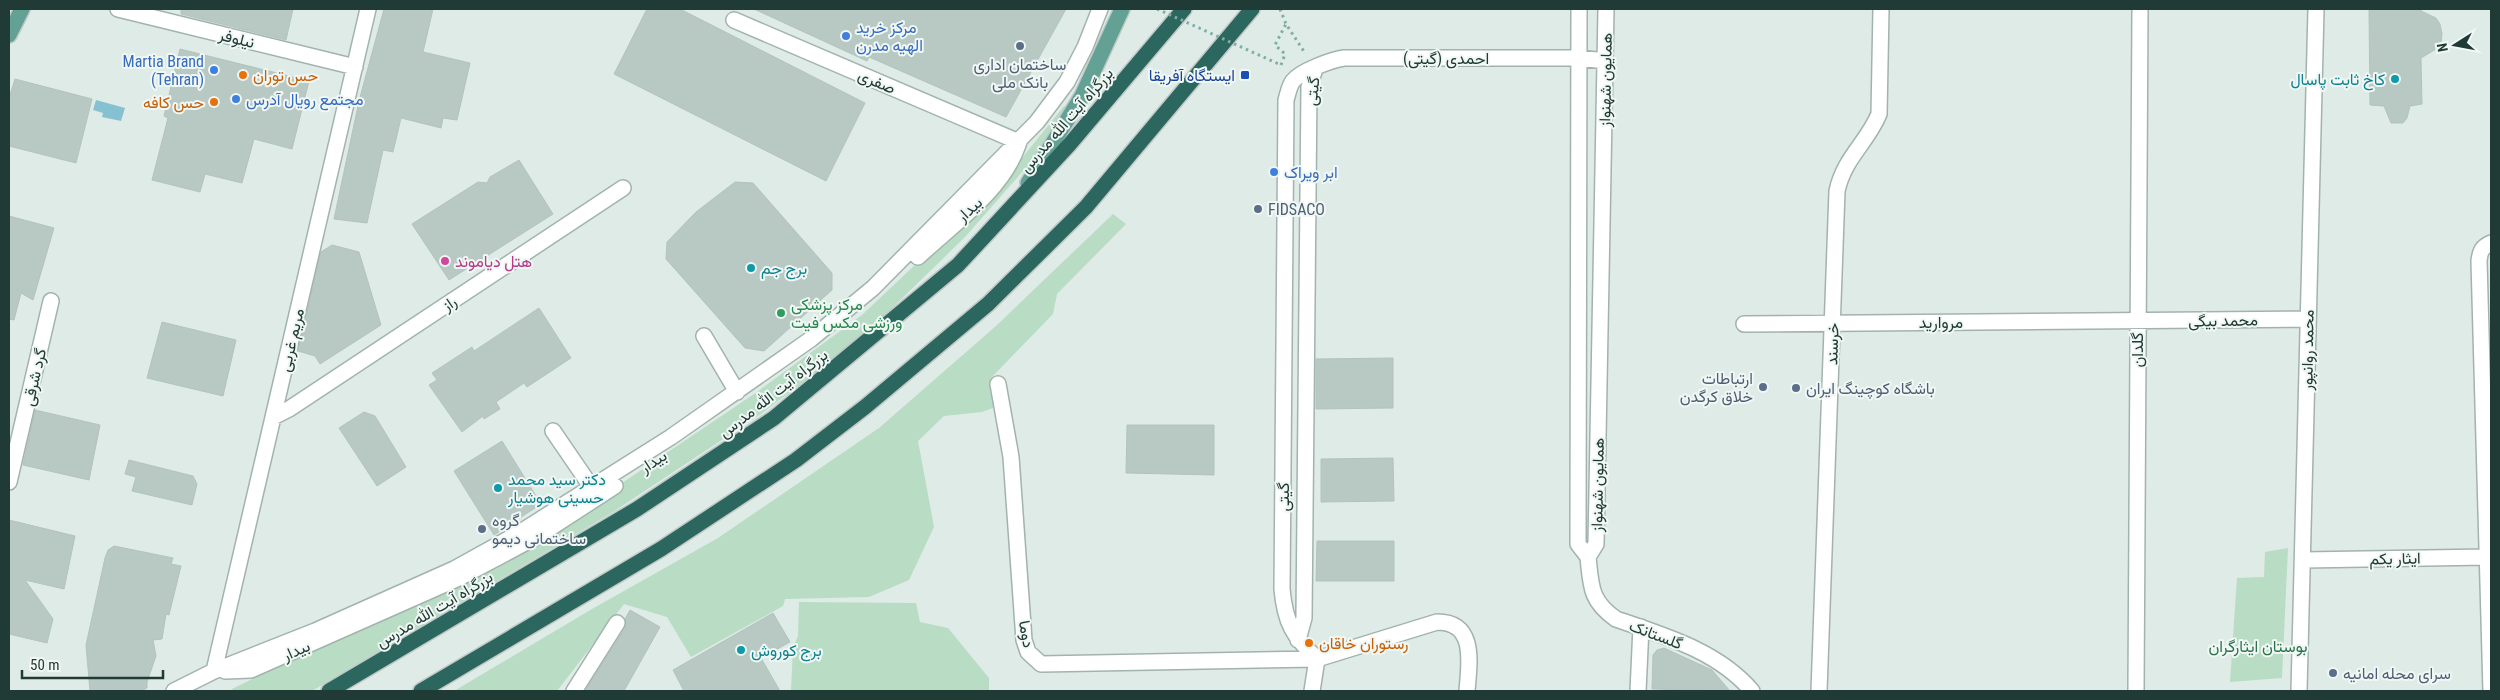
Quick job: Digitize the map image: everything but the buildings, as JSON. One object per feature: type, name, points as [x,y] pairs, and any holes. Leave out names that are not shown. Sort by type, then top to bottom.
[{"type":"highway","name":"بزرگراه آیت الله مدرس","points":[[329,691],[637,509],[758,430],[958,266],[1069,145],[1184,9]]},
{"type":"highway","points":[[421,691],[661,549],[796,460],[865,407],[988,304],[1086,206],[1247,15]]},
{"type":"main road","points":[[9,35],[22,9]]},
{"type":"main road","points":[[1004,218],[1060,136],[1082,96],[1122,9]]},
{"type":"main road","points":[[1247,15],[1259,9]]},
{"type":"street","name":"نیلوفر","points":[[118,9],[355,67]]},
{"type":"street","name":"مریم غربی","points":[[214,671],[368,9]]},
{"type":"street","name":"بیدار","points":[[174,691],[214,671],[315,630],[454,569],[519,533],[592,488],[737,392],[811,339],[866,294],[1019,142],[1067,82],[1085,47],[1100,9]]},
{"type":"street","name":"همایون شهنواز","points":[[1579,9],[1578,544],[1592,551],[1606,9]]},
{"type":"street","name":"خرسند","points":[[1819,691],[1837,191],[1840,174],[1847,161],[1874,125],[1879,114],[1881,9]]},
{"type":"street","name":"گلدان","points":[[2136,691],[2140,9]]},
{"type":"street","name":"محمد روانپور","points":[[2299,691],[2304,560],[2316,9]]},
{"type":"street","name":"صفری","points":[[734,20],[1019,142]]},
{"type":"street","name":"احمدی (گیتی)","points":[[1315,69],[1344,58],[1579,58]]},
{"type":"street","points":[[1579,58],[1605,60]]},
{"type":"street","name":"گیتی","points":[[1315,69],[1298,76],[1292,83],[1286,100],[1282,589],[1285,614],[1298,640],[1317,659]]},
{"type":"street","name":"گیتی","points":[[1298,640],[1304,618],[1309,87],[1315,69]]},
{"type":"street","name":"بیدار","points":[[214,671],[251,670],[459,578],[538,536],[674,447],[835,332],[879,295],[999,181],[1014,157],[1019,142]]},
{"type":"street","name":"راز","points":[[273,417],[297,404],[623,188]]},
{"type":"street","points":[[2488,244],[2480,252],[2479,261],[2490,691]]},
{"type":"street","name":"گرد شرقی","points":[[9,482],[51,301]]},
{"type":"street","name":"محمد بيگی","points":[[2138,321],[2308,319]]},
{"type":"street","name":"مروارید","points":[[1744,324],[2138,321]]},
{"type":"street","points":[[704,336],[737,392]]},
{"type":"street","name":"دوما","points":[[998,384],[1011,457],[1024,640],[1033,659],[1049,666],[1317,659],[1437,622],[1447,622],[1461,630],[1468,642],[1467,691]]},
{"type":"street","points":[[553,431],[592,488]]},
{"type":"street","name":"گلستانک","points":[[1592,551],[1592,594],[1602,608],[1616,619],[1709,654],[1733,671],[1752,691]]},
{"type":"street","name":"ایثار یکم","points":[[2304,560],[2487,557]]},
{"type":"street","points":[[574,691],[617,623]]},
{"type":"street","points":[[1638,691],[1641,627]]},
{"type":"street","points":[[1312,691],[1317,659]]},
{"type":"path","points":[[1157,9],[1281,65],[1285,54],[1275,46],[1286,24]]},
{"type":"path","points":[[1280,9],[1286,24],[1315,69]]},
{"type":"green space","points":[[1064,106],[1070,111],[1037,155],[965,237],[886,314],[835,358],[761,414],[613,512],[312,691],[233,691],[232,689],[539,539],[757,392],[862,315],[971,212],[1022,158]]},
{"type":"green space","points":[[1113,214],[1126,224],[1057,294],[1053,314],[990,379],[998,406],[982,412],[944,416],[918,441],[934,527],[909,580],[869,597],[785,599],[783,606],[691,657],[667,617],[624,604],[557,691],[454,691],[592,609],[718,538],[879,428],[996,326]]},
{"type":"green space","name":"بوستان ایثارگران","points":[[2288,548],[2282,678],[2230,682],[2237,578],[2264,577],[2265,552]]},
{"type":"green space","points":[[799,602],[916,603],[920,622],[948,628],[989,678],[989,691],[791,691],[793,648],[798,636]]},
{"type":"water","points":[[96,100],[125,108],[121,121],[102,117],[103,113],[93,110]]},
{"type":"place","name":"مرکز خرید الهیه مدرن","points":[[846,36]]},
{"type":"place","name":"ساختمان اداری بانک ملی","points":[[1020,46]]},
{"type":"place","name":"Martia Brand (Tehran)","points":[[214,70]]},
{"type":"place","name":"حس توران","points":[[243,75]]},
{"type":"place","name":"ایستگاه آفریقا","points":[[1245,75]]},
{"type":"place","name":"کاخ ثابت پاسال","points":[[2395,79]]},
{"type":"place","name":"مجتمع رویال آدرس","points":[[236,99]]},
{"type":"place","name":"حس کافه","points":[[214,102]]},
{"type":"place","name":"ابر ویراک","points":[[1274,172]]},
{"type":"place","name":"FIDSACO","points":[[1258,209]]},
{"type":"place","name":"هتل دیاموند","points":[[445,261]]},
{"type":"place","name":"برج جم","points":[[751,268]]},
{"type":"place","name":"مرکز پزشکی ورزشی مکس فیت","points":[[781,313]]},
{"type":"place","name":"ارتباطات خلاق کرگدن","points":[[1763,387]]},
{"type":"place","name":"باشگاه کوچینگ ایران","points":[[1796,388]]},
{"type":"place","name":"دکتر سید محمد حسینی هوشیار","points":[[498,488]]},
{"type":"place","name":"گروه ساختمانی دیمو","points":[[482,529]]},
{"type":"place","name":"رستوران خاقان","points":[[1309,643]]},
{"type":"place","name":"برج کوروش","points":[[741,650]]},
{"type":"place","name":"سرای محله امانیه","points":[[2333,673]]}]
